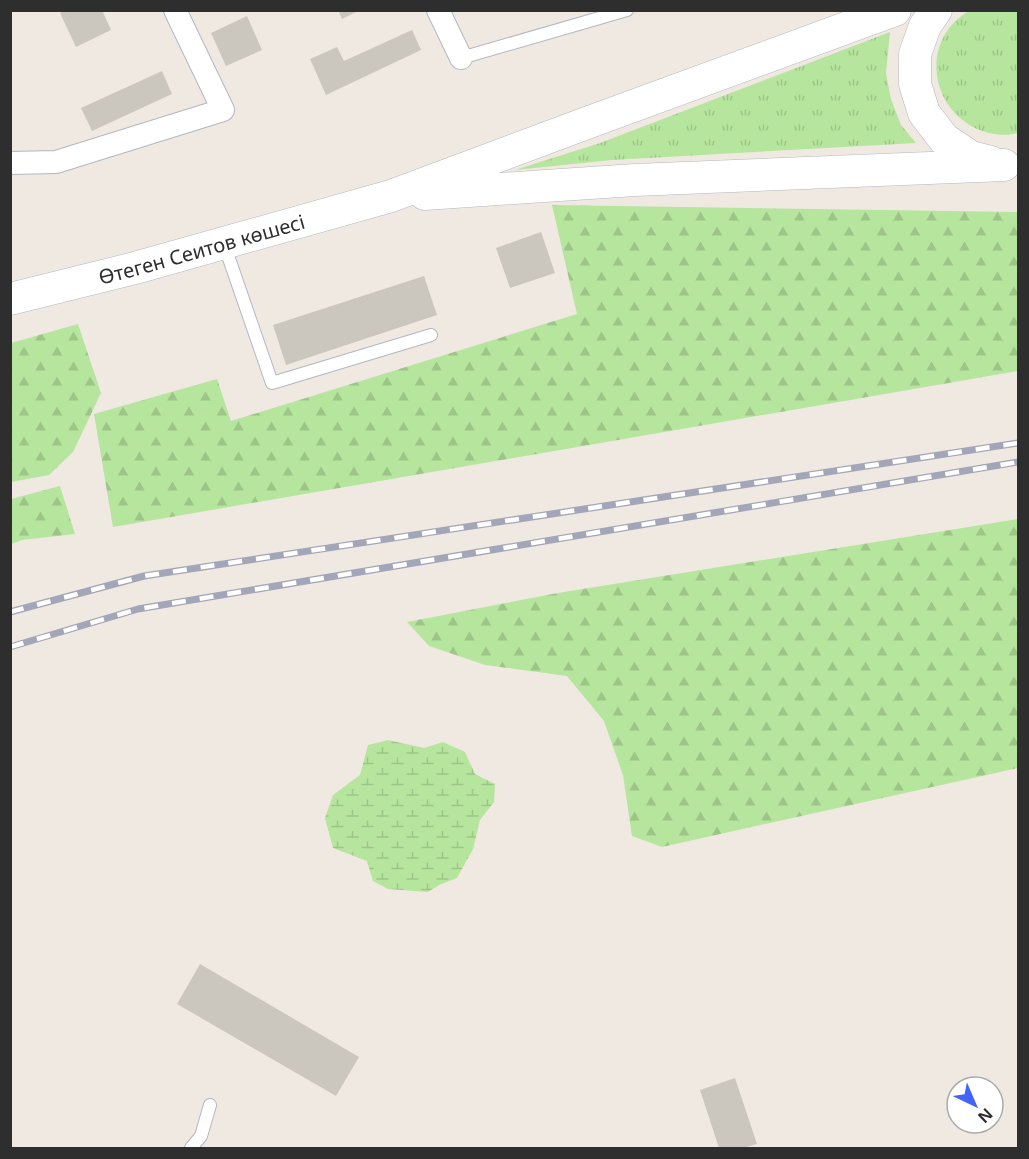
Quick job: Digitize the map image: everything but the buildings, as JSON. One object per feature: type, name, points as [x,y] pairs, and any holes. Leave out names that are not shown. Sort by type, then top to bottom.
[{"type":"main road","points":[[391,196],[895,10]]},
{"type":"main road","points":[[936,10],[925,26],[915,54],[915,84],[924,113],[944,139],[971,158],[1011,165]]},
{"type":"main road","points":[[391,196],[647,179],[1011,165]]},
{"type":"main road","name":"Өтеген Сеитов көшесі","points":[[10,299],[135,268],[391,196]]},
{"type":"street","points":[[10,163],[56,162],[223,110],[175,10]]},
{"type":"street","points":[[438,10],[461,58]]},
{"type":"lane","points":[[461,58],[627,10]]},
{"type":"lane","points":[[224,243],[272,383],[431,335]]},
{"type":"lane","points":[[191,1149],[201,1136],[210,1105]]},
{"type":"green space","points":[[969,11],[1018,11],[1018,133],[1000,135],[982,131],[964,121],[951,108],[941,92],[937,74],[937,56],[942,39],[953,24]]},
{"type":"green space","points":[[890,32],[886,73],[891,99],[901,125],[916,143],[612,160],[515,170],[600,143]]},
{"type":"green space","points":[[552,205],[1018,212],[1018,371],[113,527],[94,414],[217,379],[231,421],[577,314]]},
{"type":"green space","points":[[78,324],[101,393],[73,452],[49,475],[11,482],[11,343]]},
{"type":"green space","points":[[60,486],[75,534],[22,540],[11,544],[11,499]]},
{"type":"green space","points":[[1018,519],[1018,768],[662,847],[632,836],[623,775],[604,721],[567,676],[485,665],[429,646],[407,622],[558,593]]},
{"type":"green space","points":[[388,740],[424,748],[443,742],[465,752],[475,774],[495,784],[494,802],[480,820],[473,849],[457,878],[428,892],[388,889],[373,881],[367,861],[333,848],[325,818],[333,795],[360,775],[368,745]]},
{"type":"railway","points":[[10,612],[144,576],[1018,443]]},
{"type":"railway","points":[[10,647],[138,609],[1018,462]]}]
